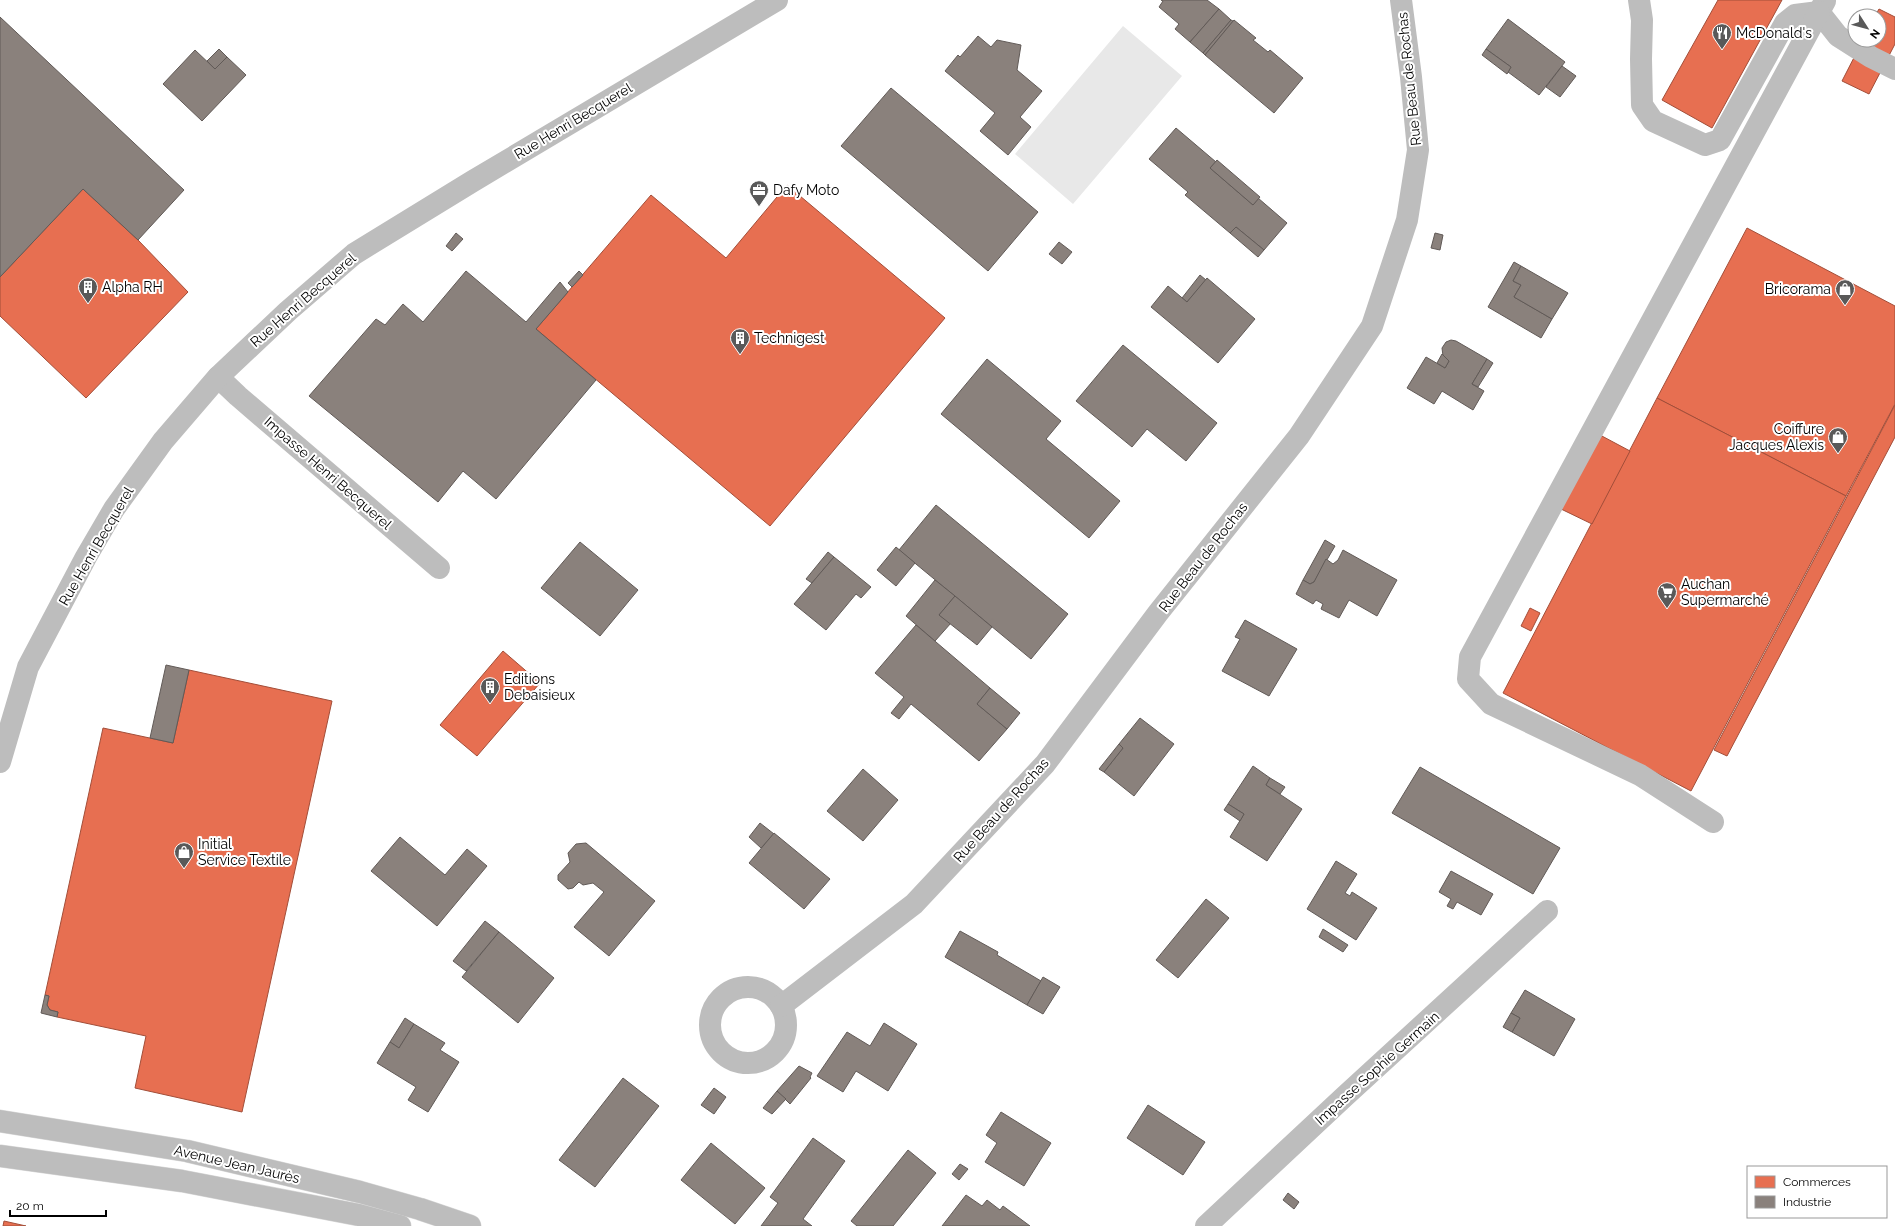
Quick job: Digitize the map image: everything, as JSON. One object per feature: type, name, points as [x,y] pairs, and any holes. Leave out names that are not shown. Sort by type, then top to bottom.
[{"type":"street","name":"Rue Henri Becquerel","points":[[0,762],[28,667],[86,557],[114,509],[162,441],[218,377],[288,311],[354,254],[473,181],[777,0]]},
{"type":"street","name":"Rue Beau de Rochas","points":[[781,1006],[914,904],[1044,764],[1158,612],[1299,436],[1372,326],[1407,220],[1418,150],[1411,77],[1401,0]]},
{"type":"street","points":[[1639,0],[1642,20],[1642,105],[1653,121],[1705,145],[1720,140],[1785,23],[1794,15],[1822,6]]},
{"type":"street","points":[[1822,6],[1838,36],[1895,69]]},
{"type":"street","points":[[1713,822],[1640,775],[1491,704],[1468,680],[1470,657],[1822,6]]},
{"type":"street","name":"Impasse Henri Becquerel","points":[[218,377],[238,396],[439,568]]},
{"type":"street","name":"Impasse Sophie Germain","points":[[1206,1226],[1547,911]]},
{"type":"street","name":"Avenue Jean Jaurès","points":[[0,1121],[187,1151],[360,1192],[420,1209],[470,1226]]},
{"type":"street","name":"Avenue Jean Jaurès","points":[[0,1156],[182,1182],[359,1215],[400,1226]]},
{"type":"shaded area","points":[[1123,26],[1182,76],[1073,204],[1015,154]]},
{"type":"building: Commerces","name":"McDonald's","points":[[1718,0],[1782,0],[1712,128],[1662,100]]},
{"type":"building: Commerces","points":[[1887,13],[1895,17],[1895,44],[1869,94],[1842,81],[1859,48],[1887,48]]},
{"type":"building: Commerces","name":"Technigest","points":[[787,185],[945,318],[770,526],[536,329],[651,195],[726,258]]},
{"type":"building: Commerces","name":"Alpha RH","points":[[83,189],[138,240],[188,292],[86,398],[0,316],[0,277]]},
{"type":"building: Commerces","points":[[1747,228],[1895,306],[1895,404],[1846,496],[1657,398]]},
{"type":"building: Commerces","name":"Auchan Supermarché","points":[[1657,398],[1846,496],[1691,791],[1503,693]]},
{"type":"building: Commerces","points":[[1895,405],[1895,437],[1727,756],[1714,750]]},
{"type":"building: Commerces","points":[[1600,435],[1630,451],[1592,524],[1561,509]]},
{"type":"building: Commerces","points":[[1530,608],[1540,613],[1531,631],[1521,626]]},
{"type":"building: Commerces","name":"Editions Debaisieux","points":[[503,651],[540,683],[477,756],[440,725]]},
{"type":"building: Commerces","name":"Initial Service Textile","points":[[189,670],[332,701],[242,1112],[135,1088],[146,1036],[57,1017],[58,1012],[50,1010],[47,1005],[49,996],[45,995],[103,728],[173,743]]},
{"type":"building: Commerces","points":[[4,1221],[26,1226],[3,1226]]},
{"type":"building: Industrie","points":[[1161,0],[1207,0],[1219,9],[1190,42],[1175,29],[1179,24],[1159,7],[1163,1]]},
{"type":"building: Industrie","points":[[1219,9],[1231,20],[1203,53],[1190,42]]},
{"type":"building: Industrie","points":[[0,17],[184,190],[138,240],[83,189],[0,277]]},
{"type":"building: Industrie","points":[[1508,19],[1565,62],[1539,95],[1508,72],[1511,67],[1486,49]]},
{"type":"building: Industrie","points":[[1231,20],[1233,21],[1205,55],[1203,53]]},
{"type":"building: Industrie","points":[[1234,20],[1256,38],[1253,40],[1268,52],[1270,50],[1303,78],[1274,113],[1205,55]]},
{"type":"building: Industrie","points":[[978,36],[991,47],[997,40],[1021,45],[1017,70],[1042,91],[1020,117],[1031,127],[1008,155],[980,131],[995,113],[945,71],[958,55],[960,57]]},
{"type":"building: Industrie","points":[[219,49],[227,57],[215,69],[207,61]]},
{"type":"building: Industrie","points":[[1486,49],[1511,67],[1507,74],[1482,55]]},
{"type":"building: Industrie","points":[[195,50],[215,69],[227,57],[246,75],[202,121],[163,84]]},
{"type":"building: Industrie","points":[[1562,66],[1576,76],[1560,97],[1546,87]]},
{"type":"building: Industrie","points":[[891,88],[1038,212],[988,271],[841,146]]},
{"type":"building: Industrie","points":[[1176,128],[1216,162],[1210,168],[1253,205],[1258,198],[1287,223],[1264,250],[1236,227],[1230,233],[1185,195],[1188,192],[1149,159]]},
{"type":"building: Industrie","points":[[1217,160],[1260,197],[1253,205],[1210,168]]},
{"type":"building: Industrie","points":[[1236,227],[1264,250],[1258,257],[1230,233]]},
{"type":"building: Industrie","points":[[456,233],[463,239],[452,251],[446,246]]},
{"type":"building: Industrie","points":[[1435,233],[1443,235],[1440,250],[1431,248]]},
{"type":"building: Industrie","points":[[1059,242],[1072,252],[1062,264],[1049,254]]},
{"type":"building: Industrie","points":[[1514,262],[1521,266],[1513,281],[1521,285],[1514,297],[1552,319],[1541,338],[1488,307]]},
{"type":"building: Industrie","points":[[1521,266],[1568,293],[1552,319],[1514,297],[1521,285],[1513,281]]},
{"type":"building: Industrie","points":[[466,271],[526,322],[560,282],[568,292],[536,329],[596,380],[496,499],[463,471],[438,502],[309,396],[376,319],[385,325],[403,304],[423,322]]},
{"type":"building: Industrie","points":[[579,271],[583,275],[572,287],[568,283]]},
{"type":"building: Industrie","points":[[1200,275],[1206,280],[1187,302],[1182,298]]},
{"type":"building: Industrie","points":[[1207,278],[1255,319],[1218,363],[1151,307],[1168,286],[1187,302]]},
{"type":"building: Industrie","points":[[1451,340],[1456,341],[1487,359],[1472,384],[1484,391],[1473,410],[1442,391],[1434,404],[1407,388],[1426,357],[1445,368],[1449,361],[1443,356],[1442,348],[1446,342]]},
{"type":"building: Industrie","points":[[1123,345],[1217,423],[1186,461],[1147,429],[1132,447],[1076,401]]},
{"type":"building: Industrie","points":[[1442,354],[1449,361],[1445,368],[1437,363]]},
{"type":"building: Industrie","points":[[987,359],[1061,421],[1046,439],[1120,501],[1089,538],[941,414]]},
{"type":"building: Industrie","points":[[1487,359],[1493,363],[1478,387],[1472,384]]},
{"type":"building: Industrie","points":[[936,505],[1068,614],[1031,659],[899,550]]},
{"type":"building: Industrie","points":[[1325,540],[1335,546],[1314,582],[1310,584],[1303,580]]},
{"type":"building: Industrie","points":[[580,542],[638,590],[600,636],[541,588]]},
{"type":"building: Industrie","points":[[896,547],[915,563],[896,586],[877,570]]},
{"type":"building: Industrie","points":[[1343,550],[1397,580],[1377,616],[1349,600],[1339,618],[1321,609],[1323,604],[1316,600],[1313,604],[1296,594],[1303,580],[1310,584],[1314,582],[1326,559],[1333,564],[1338,560]]},
{"type":"building: Industrie","points":[[828,552],[834,557],[812,583],[806,579]]},
{"type":"building: Industrie","points":[[834,557],[871,587],[861,598],[856,594],[826,630],[794,604]]},
{"type":"building: Industrie","points":[[935,580],[955,596],[939,615],[951,623],[935,641],[906,616]]},
{"type":"building: Industrie","points":[[955,596],[992,627],[977,645],[939,615]]},
{"type":"building: Industrie","points":[[1245,620],[1297,649],[1269,696],[1222,671],[1240,639],[1235,637]]},
{"type":"building: Industrie","points":[[916,625],[990,688],[977,704],[1007,729],[979,761],[911,704],[899,719],[891,713],[904,697],[875,673]]},
{"type":"building: Industrie","points":[[166,665],[189,670],[173,743],[150,738]]},
{"type":"building: Industrie","points":[[990,688],[1020,713],[1007,729],[977,704]]},
{"type":"building: Industrie","points":[[1140,718],[1174,744],[1134,796],[1104,772],[1123,748],[1119,744]]},
{"type":"building: Industrie","points":[[1119,744],[1123,748],[1104,772],[1099,769]]},
{"type":"building: Industrie","points":[[1253,766],[1270,778],[1266,785],[1302,809],[1267,861],[1230,837],[1244,814],[1228,804]]},
{"type":"building: Industrie","points":[[1420,767],[1560,848],[1533,894],[1392,813]]},
{"type":"building: Industrie","points":[[863,769],[898,800],[863,841],[827,811]]},
{"type":"building: Industrie","points":[[1270,778],[1285,787],[1280,794],[1266,785]]},
{"type":"building: Industrie","points":[[1228,804],[1244,814],[1240,821],[1224,810]]},
{"type":"building: Industrie","points":[[760,823],[774,834],[761,848],[749,837]]},
{"type":"building: Industrie","points":[[774,833],[830,879],[804,909],[749,863]]},
{"type":"building: Industrie","points":[[400,837],[445,875],[467,849],[487,866],[437,926],[371,871]]},
{"type":"building: Industrie","points":[[586,843],[655,901],[609,956],[574,927],[604,892],[593,883],[583,885],[579,882],[573,888],[568,889],[558,880],[558,875],[570,862],[568,853],[576,844]]},
{"type":"building: Industrie","points":[[1336,861],[1357,874],[1345,893],[1350,896],[1352,892],[1377,908],[1356,940],[1307,909]]},
{"type":"building: Industrie","points":[[1451,871],[1493,894],[1481,915],[1457,902],[1453,909],[1447,906],[1451,899],[1439,892]]},
{"type":"building: Industrie","points":[[1206,899],[1229,918],[1178,978],[1156,960]]},
{"type":"building: Industrie","points":[[485,921],[499,932],[466,971],[453,961]]},
{"type":"building: Industrie","points":[[1323,929],[1348,945],[1343,952],[1319,937]]},
{"type":"building: Industrie","points":[[960,931],[998,952],[997,955],[1041,981],[1027,1005],[945,957]]},
{"type":"building: Industrie","points":[[499,932],[554,978],[518,1023],[462,977]]},
{"type":"building: Industrie","points":[[1043,977],[1060,987],[1043,1014],[1027,1005]]},
{"type":"building: Industrie","points":[[1525,990],[1575,1019],[1554,1056],[1512,1032],[1520,1018],[1511,1013]]},
{"type":"building: Industrie","points":[[45,995],[49,996],[47,1005],[50,1010],[58,1012],[57,1017],[41,1013]]},
{"type":"building: Industrie","points":[[1511,1013],[1520,1018],[1512,1032],[1503,1027]]},
{"type":"building: Industrie","points":[[405,1018],[414,1024],[399,1048],[390,1042]]},
{"type":"building: Industrie","points":[[884,1023],[917,1044],[888,1091],[856,1071],[843,1092],[817,1076],[847,1032],[870,1046]]},
{"type":"building: Industrie","points":[[414,1024],[445,1043],[440,1050],[459,1062],[428,1112],[408,1100],[416,1087],[377,1063],[390,1042],[399,1048]]},
{"type":"building: Industrie","points":[[799,1066],[812,1073],[811,1078],[790,1104],[777,1091]]},
{"type":"building: Industrie","points":[[623,1078],[659,1106],[595,1187],[559,1160]]},
{"type":"building: Industrie","points":[[714,1088],[726,1097],[714,1114],[701,1105]]},
{"type":"building: Industrie","points":[[777,1091],[786,1099],[772,1114],[763,1108]]},
{"type":"building: Industrie","points":[[1148,1105],[1205,1142],[1183,1175],[1127,1138]]},
{"type":"building: Industrie","points":[[1001,1112],[1051,1143],[1024,1186],[985,1162],[997,1143],[986,1135]]},
{"type":"building: Industrie","points":[[813,1138],[845,1161],[803,1219],[812,1226],[761,1226],[778,1203],[770,1197]]},
{"type":"building: Industrie","points":[[711,1143],[765,1188],[735,1224],[681,1180]]},
{"type":"building: Industrie","points":[[908,1150],[936,1173],[893,1226],[857,1226],[851,1221]]},
{"type":"building: Industrie","points":[[960,1164],[968,1169],[959,1180],[952,1174]]},
{"type":"building: Industrie","points":[[1288,1193],[1299,1202],[1294,1209],[1283,1200]]},
{"type":"building: Industrie","points":[[966,1195],[982,1206],[987,1200],[1000,1210],[1003,1206],[1030,1226],[942,1226]]},
{"type":"place","name":"McDonald's","points":[[1722,50]]},
{"type":"place","name":"Dafy Moto","points":[[759,207]]},
{"type":"place","name":"Alpha RH","points":[[88,304]]},
{"type":"place","name":"Bricorama","points":[[1845,306]]},
{"type":"place","name":"Technigest","points":[[740,355]]},
{"type":"place","name":"Coiffure Jacques Alexis","points":[[1838,454]]},
{"type":"place","name":"Auchan Supermarché","points":[[1667,609]]},
{"type":"place","name":"Editions Debaisieux","points":[[490,704]]},
{"type":"place","name":"Initial Service Textile","points":[[184,869]]}]
